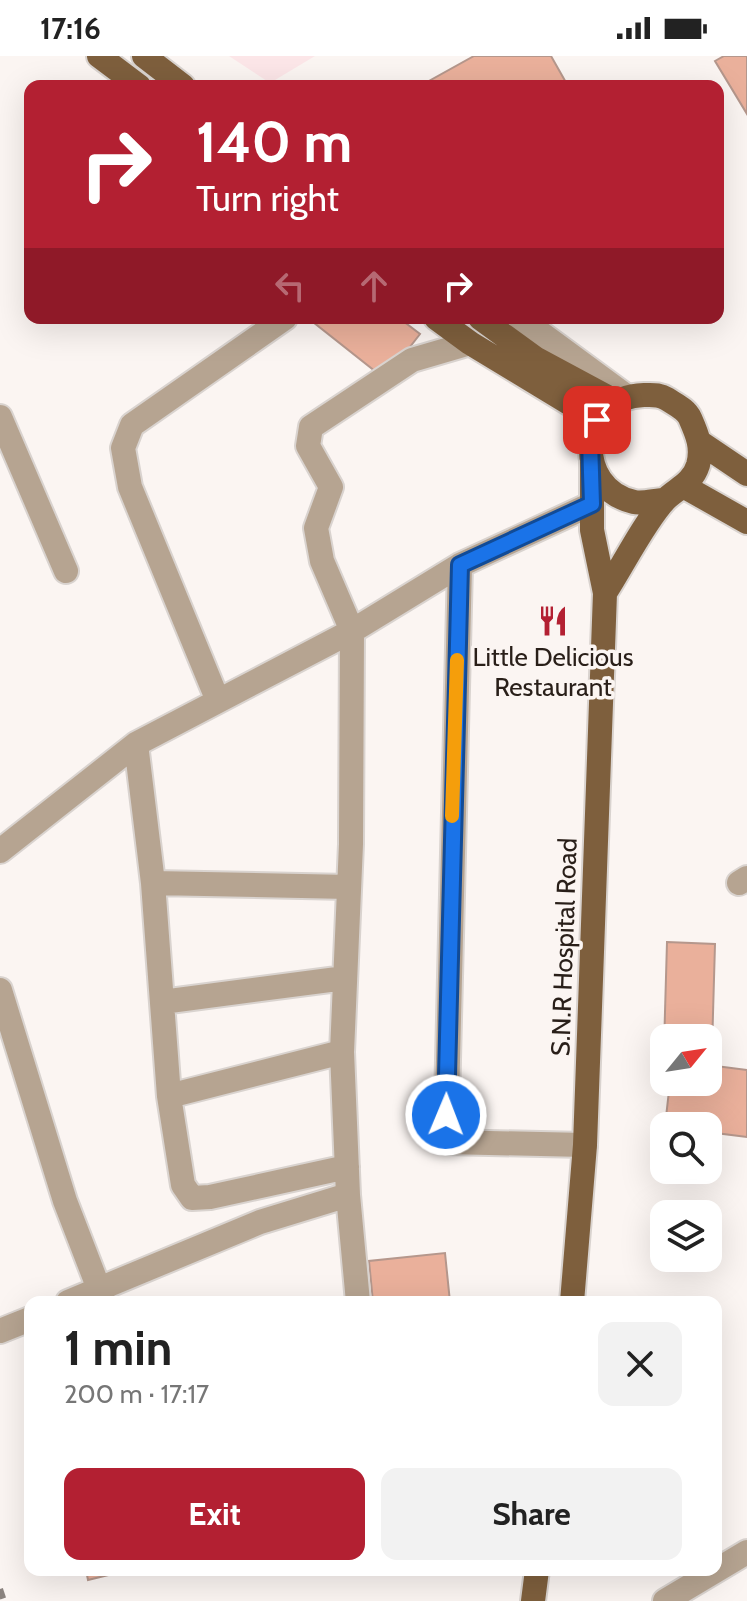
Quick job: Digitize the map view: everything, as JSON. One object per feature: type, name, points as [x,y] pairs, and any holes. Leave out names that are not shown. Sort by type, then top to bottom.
[{"type":"main road","points":[[99,56],[131,80]]},
{"type":"main road","points":[[144,56],[175,80]]},
{"type":"main road","points":[[444,324],[597,420]]},
{"type":"main road","points":[[488,324],[535,358],[620,398],[659,394],[687,412],[701,443],[747,474]]},
{"type":"main road","points":[[620,398],[597,420],[590,441],[592,463],[608,489],[635,502],[675,493],[747,522]]},
{"type":"main road","points":[[605,593],[675,493],[697,467],[701,443]]},
{"type":"main road","name":"S.N.R Hospital Road","points":[[572,1296],[585,1145],[605,593],[592,530],[592,463]]},
{"type":"main road","points":[[533,1601],[536,1576]]},
{"type":"street","points":[[218,701],[130,487],[123,448],[132,425],[276,324]]},
{"type":"street","points":[[528,324],[620,398]]},
{"type":"street","points":[[357,1296],[348,1195],[342,1052],[349,887],[352,631],[322,561],[316,528],[331,487],[308,446],[311,427],[412,360],[470,343]]},
{"type":"street","points":[[0,417],[66,571]]},
{"type":"street","points":[[0,851],[136,744],[352,631],[460,565],[592,504]]},
{"type":"street","points":[[460,565],[446,1142],[585,1145]]},
{"type":"street","points":[[136,744],[153,883],[169,1096],[183,1185],[192,1198],[347,1167]]},
{"type":"street","points":[[153,883],[349,887]]},
{"type":"street","points":[[162,1002],[345,978]]},
{"type":"street","points":[[0,990],[65,1201],[102,1295],[260,1222],[348,1195]]},
{"type":"street","points":[[169,1096],[342,1052]]},
{"type":"street","points":[[0,1331],[24,1321]]},
{"type":"street","points":[[722,1567],[747,1552]]},
{"type":"street","points":[[665,1601],[707,1576]]},
{"type":"shaded area","points":[[229,56],[315,56],[275,80],[265,80]]},
{"type":"building","points":[[474,56],[551,56],[565,80],[431,80]]},
{"type":"building","points":[[724,56],[747,56],[747,114],[715,61]]},
{"type":"building","points":[[316,324],[407,324],[420,334],[385,379]]},
{"type":"building","points":[[667,942],[715,944],[713,1024],[664,1024]]},
{"type":"building","points":[[722,1067],[747,1070],[747,1137],[722,1134],[722,1112],[667,1112],[668,1096],[722,1096]]},
{"type":"building","points":[[445,1253],[449,1296],[372,1296],[369,1261]]},
{"type":"railway","points":[[0,1589],[4,1601]]},
{"type":"slow traffic","points":[[452,816],[457,660]]},
{"type":"place","name":"Little Delicious Restaurant","points":[[553,621]]},
{"type":"route","points":[[446,1115],[460,565],[592,504],[590,441],[597,420]]}]
